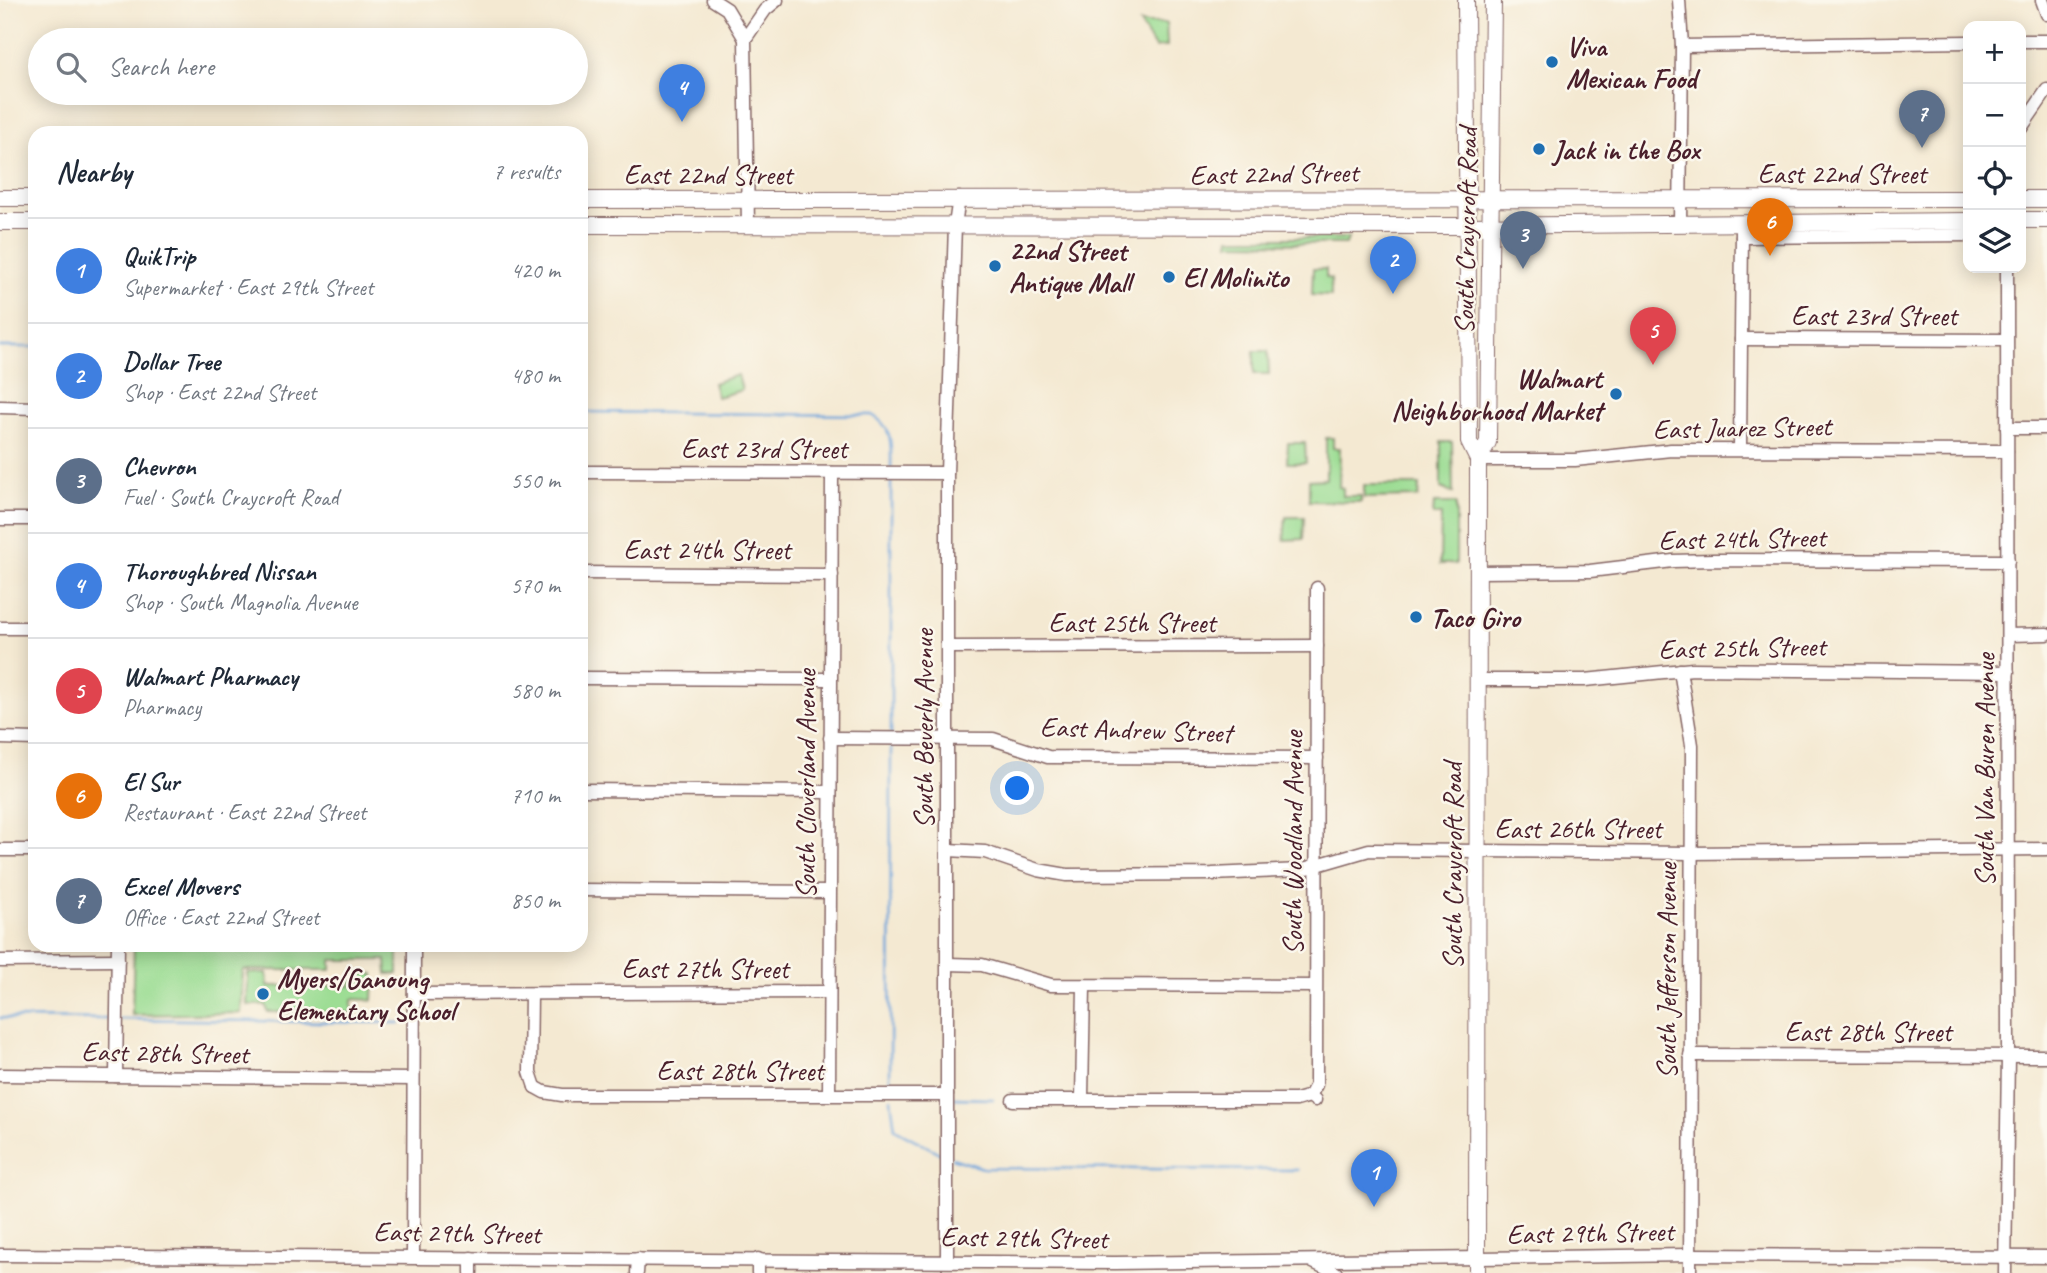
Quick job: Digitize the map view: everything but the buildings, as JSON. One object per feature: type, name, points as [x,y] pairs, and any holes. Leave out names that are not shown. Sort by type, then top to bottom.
[{"type":"main road","name":"South Craycroft Road","points":[[1465,0],[1469,442],[1478,460],[1477,1266]]},
{"type":"main road","name":"South Craycroft Road","points":[[1478,460],[1488,442],[1493,0]]},
{"type":"main road","points":[[0,198],[28,198]]},
{"type":"main road","name":"East 22nd Street","points":[[588,200],[1963,199]]},
{"type":"main road","points":[[2026,199],[2047,199]]},
{"type":"main road","points":[[2026,220],[2047,220]]},
{"type":"main road","name":"East 22nd Street","points":[[588,225],[1492,226],[1680,223],[1742,231],[1963,221]]},
{"type":"main road","points":[[0,222],[28,222]]},
{"type":"main road","points":[[1468,340],[1478,343],[1480,372],[1489,389]]},
{"type":"street","points":[[713,0],[727,9],[745,39],[748,225]]},
{"type":"street","points":[[745,39],[765,10],[777,0]]},
{"type":"street","points":[[1678,0],[1682,46],[1680,223]]},
{"type":"street","points":[[2042,0],[2047,14]]},
{"type":"street","points":[[2026,41],[2047,41]]},
{"type":"street","points":[[1682,46],[1963,42]]},
{"type":"street","points":[[2026,121],[2047,90]]},
{"type":"street","name":"South Beverly Avenue","points":[[947,1261],[947,473],[955,225],[959,198]]},
{"type":"street","points":[[1740,449],[1742,231]]},
{"type":"street","name":"East 22nd Street","points":[[1742,231],[1963,235]]},
{"type":"street","name":"South Van Buren Avenue","points":[[2005,1273],[2008,1056],[2007,273]]},
{"type":"street","name":"East 23rd Street","points":[[1741,339],[2006,340]]},
{"type":"street","points":[[0,407],[28,408]]},
{"type":"street","points":[[2007,428],[2047,428]]},
{"type":"street","name":"East Juarez Street","points":[[1478,460],[1576,460],[1671,450],[2007,452]]},
{"type":"street","name":"East 23rd Street","points":[[588,472],[947,473]]},
{"type":"street","name":"South Cloverland Avenue","points":[[829,1095],[832,473]]},
{"type":"street","points":[[0,519],[28,519]]},
{"type":"street","name":"East 24th Street","points":[[1477,572],[1590,571],[1673,561],[1713,560],[2008,561]]},
{"type":"street","name":"East 24th Street","points":[[588,573],[832,575]]},
{"type":"street","name":"South Woodland Avenue","points":[[1082,1099],[1312,1098],[1316,1085],[1315,986],[1319,862],[1317,588]]},
{"type":"street","points":[[0,628],[28,628]]},
{"type":"street","points":[[2008,635],[2047,634]]},
{"type":"street","name":"East 25th Street","points":[[948,647],[1317,646]]},
{"type":"street","name":"East 25th Street","points":[[1478,680],[1585,680],[1681,670],[2008,672]]},
{"type":"street","name":"South Jefferson Avenue","points":[[1681,670],[1691,733],[1690,1273]]},
{"type":"street","points":[[588,678],[830,680]]},
{"type":"street","points":[[0,738],[28,739]]},
{"type":"street","name":"East Andrew Street","points":[[830,738],[993,739],[1048,757],[1317,758]]},
{"type":"street","points":[[588,790],[829,792]]},
{"type":"street","name":"East 26th Street","points":[[948,850],[985,852],[1038,870],[1067,874],[1248,874],[1300,870],[1319,862],[1369,850],[1691,853],[2047,849]]},
{"type":"street","points":[[0,850],[28,850]]},
{"type":"street","points":[[588,890],[829,892]]},
{"type":"street","points":[[116,1076],[118,952]]},
{"type":"street","points":[[413,1256],[414,952]]},
{"type":"street","points":[[0,961],[118,960]]},
{"type":"street","points":[[948,964],[982,965],[1051,985],[1315,986]]},
{"type":"street","points":[[1013,1100],[1082,1099],[1084,986]]},
{"type":"street","name":"East 27th Street","points":[[414,994],[828,992]]},
{"type":"street","name":"East 28th Street","points":[[531,994],[532,1091],[562,1095],[947,1095]]},
{"type":"street","name":"East 28th Street","points":[[1690,1055],[2047,1056]]},
{"type":"street","name":"East 28th Street","points":[[0,1075],[413,1079]]},
{"type":"street","name":"East 29th Street","points":[[0,1255],[758,1259],[876,1267],[947,1261],[998,1267],[1116,1268],[1310,1261],[1477,1266],[1690,1255],[2047,1257]]},
{"type":"street","points":[[471,1258],[471,1273]]},
{"type":"street","points":[[637,1273],[638,1259]]},
{"type":"street","points":[[758,1259],[758,1273]]},
{"type":"street","points":[[1310,1261],[1336,1273]]},
{"type":"green space","points":[[1140,23],[1166,23],[1167,46],[1155,48]]},
{"type":"green space","points":[[1230,238],[1348,238],[1346,244],[1229,243]]},
{"type":"green space","points":[[1313,269],[1326,269],[1326,278],[1331,279],[1331,296],[1312,295]]},
{"type":"green space","points":[[1254,351],[1268,351],[1269,374],[1254,374]]},
{"type":"green space","points":[[738,375],[742,390],[717,397],[713,383]]},
{"type":"green space","points":[[1326,438],[1333,438],[1333,448],[1340,448],[1339,487],[1343,488],[1343,496],[1361,496],[1361,502],[1309,501],[1309,480],[1326,479]]},
{"type":"green space","points":[[1441,442],[1452,442],[1453,493],[1441,488]]},
{"type":"green space","points":[[1288,443],[1305,443],[1306,463],[1287,463]]},
{"type":"green space","points":[[1364,485],[1419,485],[1418,497],[1364,498]]},
{"type":"green space","points":[[1434,503],[1456,503],[1456,564],[1440,564],[1441,515],[1433,515]]},
{"type":"green space","points":[[1286,517],[1304,517],[1303,539],[1284,540]]},
{"type":"green space","points":[[134,952],[398,952],[398,974],[387,974],[386,960],[331,960],[331,970],[243,970],[241,1013],[132,1015]]},
{"type":"green space","points":[[248,973],[267,973],[268,986],[351,986],[352,973],[374,974],[373,1000],[352,999],[352,1013],[268,1012],[266,1005],[247,1005]]},
{"type":"waterway","points":[[0,347],[28,347]]},
{"type":"waterway","points":[[588,412],[872,415],[888,432],[891,470]]},
{"type":"waterway","points":[[891,476],[891,736]]},
{"type":"waterway","points":[[890,1089],[891,742]]},
{"type":"waterway","points":[[0,1018],[113,1019]]},
{"type":"waterway","points":[[120,1019],[400,1023]]},
{"type":"waterway","points":[[954,1098],[993,1099]]},
{"type":"waterway","points":[[891,1099],[895,1129],[943,1155]]},
{"type":"waterway","points":[[952,1158],[983,1168],[1298,1170]]},
{"type":"place","name":"Viva Mexican Food","points":[[1552,62]]},
{"type":"place","name":"Thoroughbred Nissan","points":[[682,122]]},
{"type":"place","name":"Excel Movers","points":[[1922,148]]},
{"type":"place","name":"Jack in the Box","points":[[1539,149]]},
{"type":"place","name":"El Sur","points":[[1770,256]]},
{"type":"place","name":"22nd Street Antique Mall","points":[[995,266]]},
{"type":"place","name":"Chevron","points":[[1523,269]]},
{"type":"place","name":"El Molinito","points":[[1169,277]]},
{"type":"place","name":"Dollar Tree","points":[[1393,294]]},
{"type":"place","name":"Walmart Pharmacy","points":[[1653,365]]},
{"type":"place","name":"Walmart Neighborhood Market","points":[[1616,394]]},
{"type":"place","name":"Taco Giro","points":[[1416,617]]},
{"type":"place","name":"Myers/Ganoung Elementary School","points":[[263,994]]},
{"type":"place","name":"QuikTrip","points":[[1374,1207]]}]
